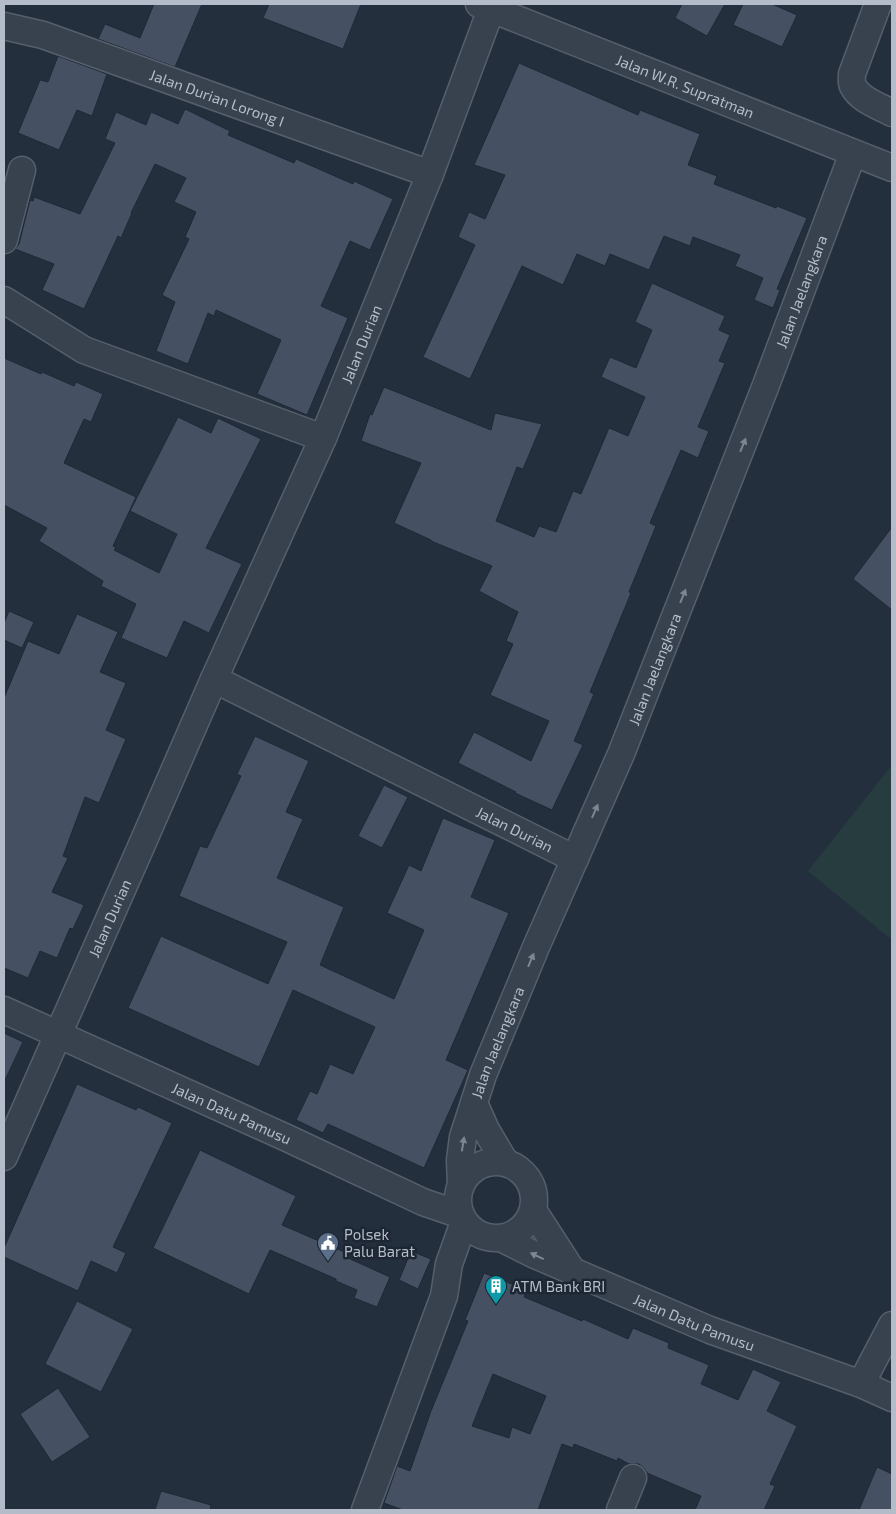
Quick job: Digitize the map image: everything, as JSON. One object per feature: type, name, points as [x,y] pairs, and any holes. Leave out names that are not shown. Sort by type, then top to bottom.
[{"type":"street","points":[[878,4],[852,74],[852,84],[870,102],[892,113]]},
{"type":"street","name":"Jalan W.R. Supratman","points":[[488,5],[892,168]]},
{"type":"street","name":"Jalan Durian","points":[[4,1157],[214,679],[323,438],[430,174],[488,5]]},
{"type":"street","name":"Jalan Durian Lorong I","points":[[4,26],[43,35],[430,174]]},
{"type":"street","name":"Jalan Jaelangkara","points":[[460,1187],[460,1160],[464,1137],[487,1066],[621,754],[766,385],[853,153]]},
{"type":"street","points":[[4,240],[22,170]]},
{"type":"street","points":[[4,300],[84,350],[323,438]]},
{"type":"street","name":"Jalan Durian","points":[[214,679],[575,859]]},
{"type":"street","name":"Jalan Datu Pamusu","points":[[4,1010],[58,1033],[422,1202],[463,1218]]},
{"type":"street","points":[[474,1103],[486,1130],[504,1162]]},
{"type":"street","points":[[504,1162],[521,1170],[529,1180],[534,1195],[533,1210],[526,1223],[515,1233],[493,1237],[473,1231],[463,1218],[458,1202],[460,1187],[471,1171],[487,1163],[504,1162]]},
{"type":"street","points":[[395,1188],[460,1187]]},
{"type":"street","points":[[533,1210],[573,1272]]},
{"type":"street","points":[[365,1510],[444,1296],[450,1264],[463,1218]]},
{"type":"street","points":[[444,1296],[457,1275],[493,1237]]},
{"type":"street","name":"Jalan Datu Pamusu","points":[[493,1237],[710,1330],[861,1384],[892,1398]]},
{"type":"street","points":[[861,1384],[892,1325]]},
{"type":"street","points":[[620,1510],[633,1478]]},
{"type":"green space","points":[[892,765],[892,940],[808,871]]},
{"type":"building","points":[[154,4],[202,4],[175,67],[98,39],[105,24],[140,38]]},
{"type":"building","points":[[269,4],[361,4],[343,49],[263,18]]},
{"type":"building","points":[[682,4],[725,4],[707,36],[675,18]]},
{"type":"building","points":[[743,4],[772,4],[797,15],[782,47],[733,25]]},
{"type":"building","points":[[58,56],[107,74],[92,116],[77,110],[59,150],[18,133],[40,80],[48,82]]},
{"type":"building","points":[[519,63],[638,115],[640,110],[700,134],[688,165],[717,176],[714,184],[807,218],[777,289],[780,290],[773,308],[754,300],[763,278],[735,266],[740,255],[693,237],[690,246],[664,236],[649,270],[610,254],[605,266],[577,254],[563,285],[522,266],[470,379],[423,357],[475,245],[458,237],[469,212],[485,219],[505,175],[474,165]]},
{"type":"building","points":[[185,109],[230,131],[228,135],[294,163],[296,159],[353,184],[354,181],[393,199],[370,250],[350,241],[321,306],[348,318],[307,415],[257,394],[281,340],[216,310],[214,316],[208,313],[188,364],[156,351],[175,302],[162,295],[189,239],[185,237],[196,212],[174,202],[186,178],[155,164],[121,238],[118,236],[84,309],[42,290],[54,264],[15,249],[19,244],[30,200],[33,201],[34,197],[80,214],[115,143],[105,139],[116,112],[146,125],[151,112],[178,124]]},
{"type":"building","points":[[652,283],[725,316],[719,330],[730,335],[719,361],[725,363],[698,427],[709,431],[698,458],[681,450],[650,523],[656,526],[629,592],[631,593],[590,692],[594,694],[574,741],[583,745],[552,810],[458,763],[474,732],[531,761],[549,721],[490,695],[513,644],[506,641],[518,612],[479,591],[492,566],[431,541],[394,523],[421,463],[361,441],[370,414],[372,415],[384,387],[491,430],[495,413],[542,424],[523,469],[517,467],[496,521],[534,537],[539,526],[556,532],[573,491],[581,494],[609,428],[628,436],[645,397],[601,377],[610,357],[636,368],[652,330],[635,322]]},
{"type":"building","points":[[4,358],[74,386],[76,382],[103,394],[91,422],[84,419],[64,463],[136,497],[113,546],[116,548],[114,550],[159,573],[177,534],[130,511],[178,417],[211,433],[218,418],[261,439],[206,548],[242,564],[209,633],[184,621],[167,658],[121,638],[136,604],[101,586],[103,581],[39,541],[47,528],[4,505]]},
{"type":"building","points":[[892,527],[892,610],[853,579]]},
{"type":"building","points":[[9,611],[34,622],[22,648],[4,640],[4,623]]},
{"type":"building","points":[[77,614],[118,632],[100,672],[126,683],[106,730],[126,739],[99,803],[85,797],[63,856],[68,858],[52,892],[84,905],[73,929],[70,928],[57,958],[40,951],[28,978],[4,968],[4,698],[28,641],[59,654]]},
{"type":"building","points":[[255,736],[309,761],[286,812],[303,819],[277,878],[344,907],[320,965],[394,999],[424,930],[387,913],[409,865],[421,871],[443,818],[495,840],[471,897],[509,913],[446,1060],[468,1070],[424,1168],[328,1124],[323,1133],[296,1120],[310,1091],[317,1094],[330,1064],[353,1074],[375,1027],[293,990],[259,1067],[128,1008],[161,936],[268,984],[287,942],[179,896],[200,846],[207,848],[241,776],[237,774]]},
{"type":"building","points":[[384,785],[408,797],[382,848],[358,836]]},
{"type":"building","points":[[4,1033],[23,1042],[4,1082]]},
{"type":"building","points":[[77,1084],[136,1110],[138,1107],[172,1123],[113,1247],[126,1253],[117,1273],[91,1261],[78,1291],[4,1257],[4,1248]]},
{"type":"building","points":[[200,1150],[296,1196],[282,1225],[349,1254],[348,1258],[390,1277],[377,1307],[354,1298],[357,1290],[270,1250],[249,1294],[153,1248]]},
{"type":"building","points":[[411,1251],[431,1259],[418,1289],[399,1280]]},
{"type":"building","points":[[484,1273],[527,1290],[524,1297],[582,1321],[583,1319],[628,1339],[633,1328],[669,1343],[668,1348],[709,1365],[701,1384],[738,1400],[753,1369],[781,1382],[767,1411],[797,1426],[770,1484],[775,1486],[764,1510],[695,1510],[701,1496],[647,1473],[639,1464],[629,1464],[618,1458],[617,1461],[574,1444],[573,1448],[562,1444],[538,1510],[403,1510],[384,1503],[397,1466],[410,1471],[431,1411],[468,1321],[465,1320]],"holes":[[[493,1374],[546,1396],[530,1434],[512,1427],[509,1438],[472,1426]]]},
{"type":"building","points":[[77,1301],[133,1329],[101,1392],[45,1364]]},
{"type":"building","points":[[58,1388],[90,1437],[52,1462],[20,1414]]},
{"type":"building","points":[[877,1467],[892,1474],[892,1510],[859,1510]]},
{"type":"building","points":[[161,1491],[211,1505],[210,1510],[155,1510]]},
{"type":"place","name":"Polsek Palu Barat","points":[[328,1262]]},
{"type":"place","name":"ATM Bank BRI","points":[[496,1305]]}]
